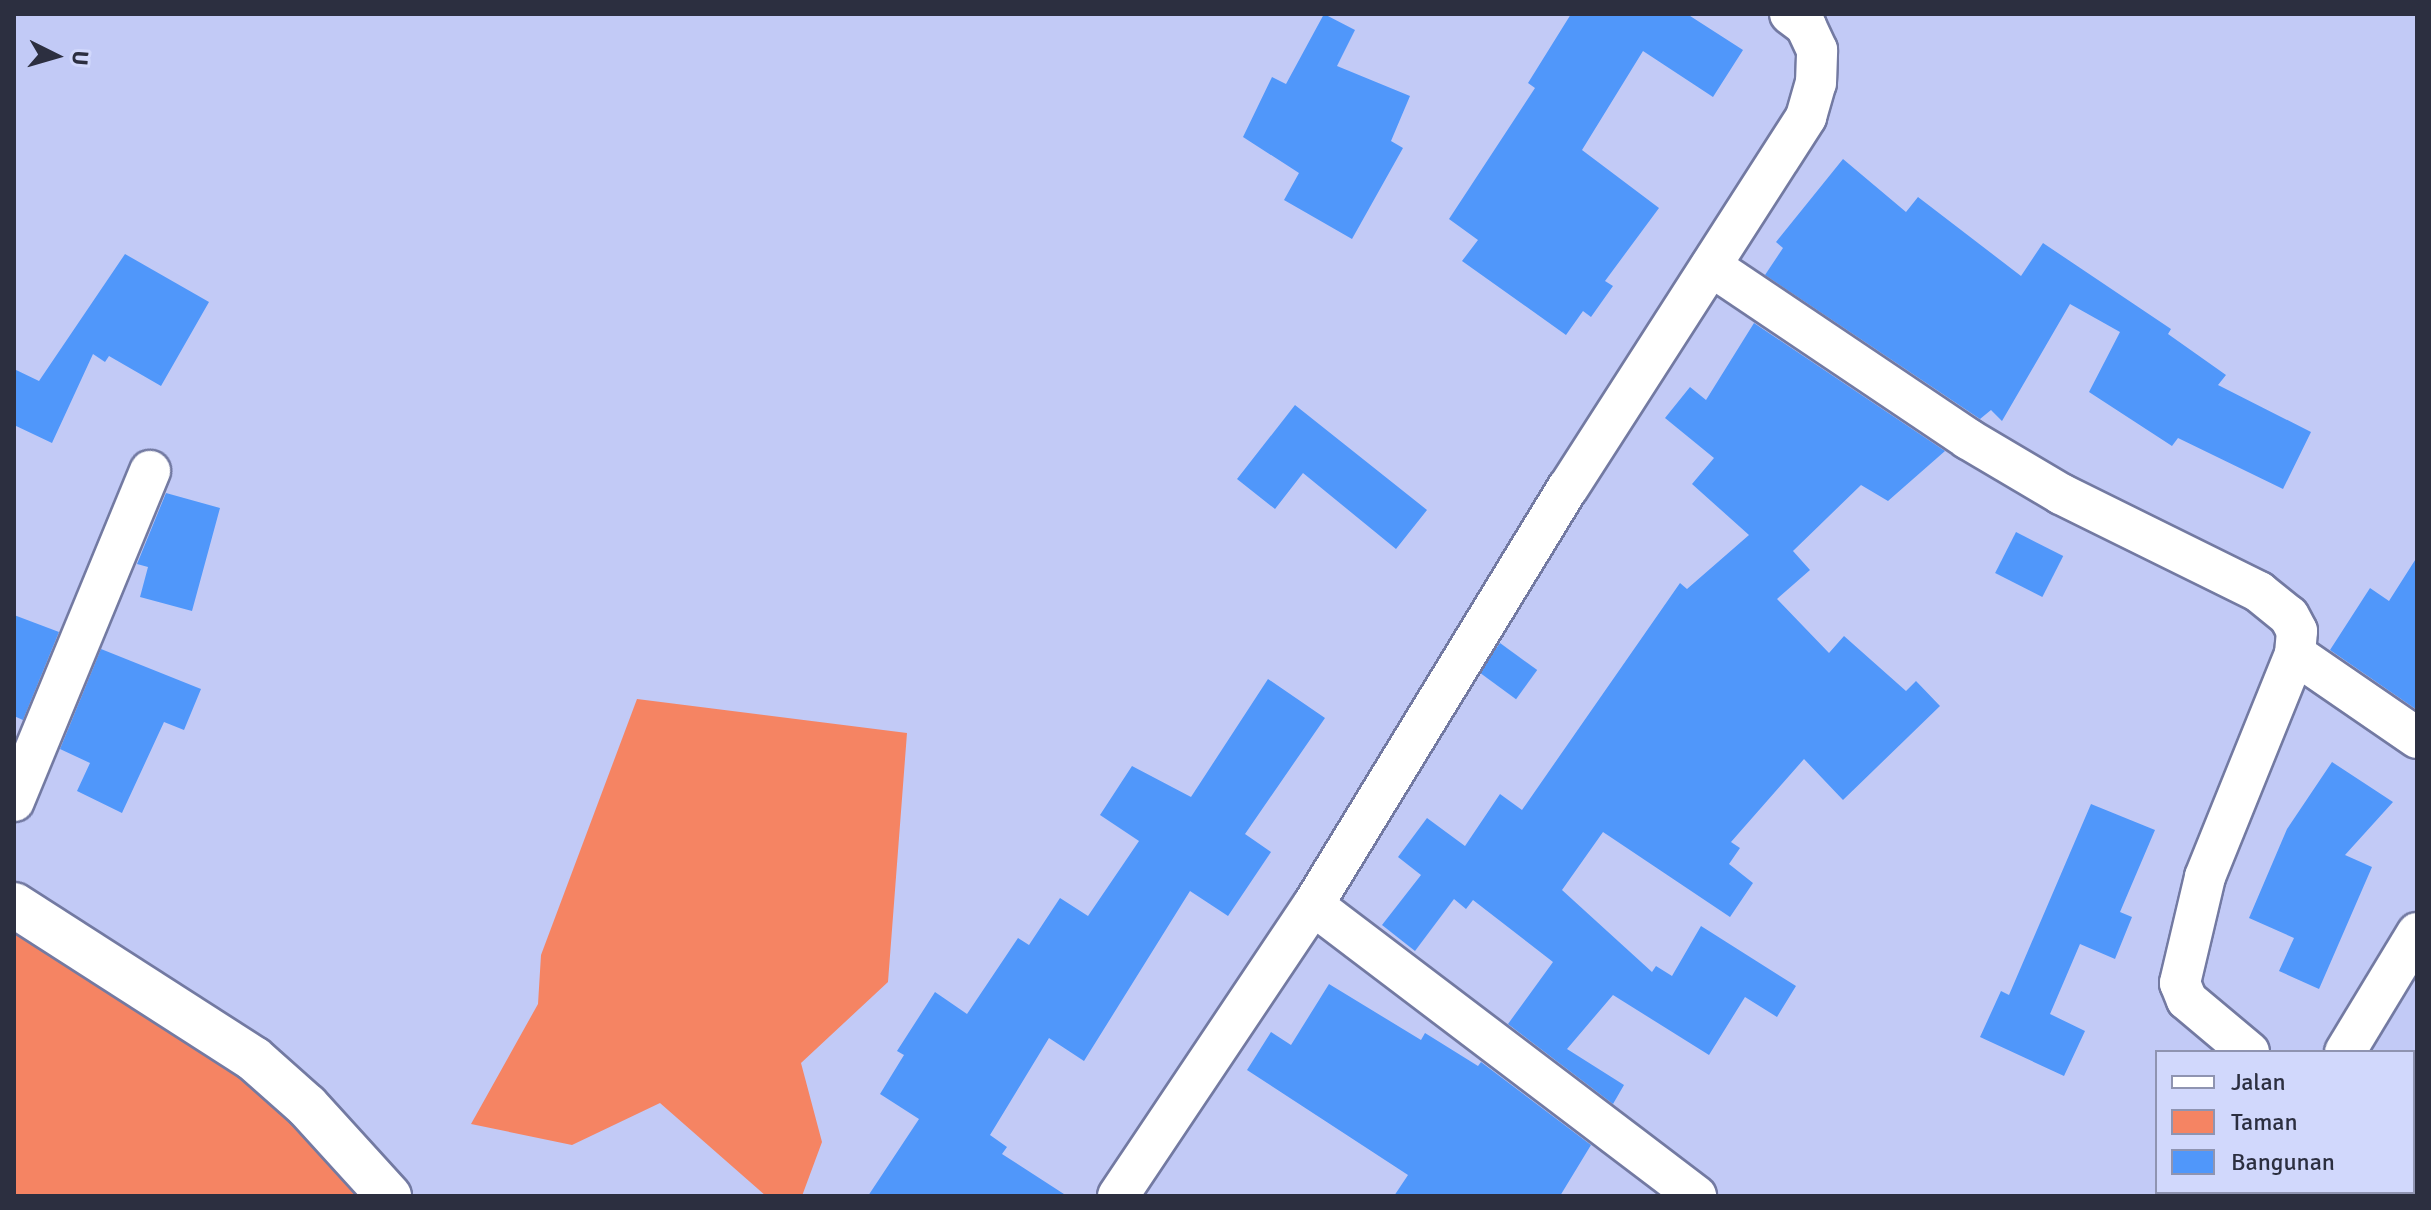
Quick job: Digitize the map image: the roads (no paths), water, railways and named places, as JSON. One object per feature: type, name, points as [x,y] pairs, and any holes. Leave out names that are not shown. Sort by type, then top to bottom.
[{"type":"main road","points":[[14,905],[254,1059],[307,1106],[389,1196]]},
{"type":"street","points":[[1118,1196],[1313,905],[1568,488],[1806,117],[1816,83],[1817,50],[1806,26],[1790,14]]},
{"type":"street","points":[[1711,266],[2061,494],[2259,592],[2289,616],[2297,631],[2295,654],[2205,877],[2180,983],[2187,1000],[2247,1050]]},
{"type":"street","points":[[14,801],[150,471]]},
{"type":"street","points":[[2295,654],[2417,738]]},
{"type":"street","points":[[1313,905],[1696,1196]]},
{"type":"street","points":[[2346,1050],[2417,933]]}]
